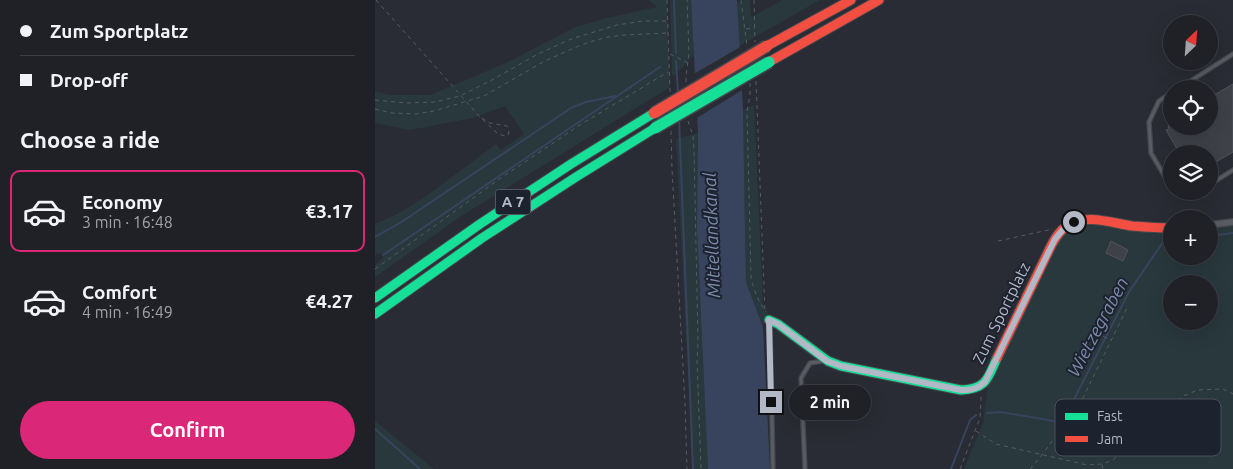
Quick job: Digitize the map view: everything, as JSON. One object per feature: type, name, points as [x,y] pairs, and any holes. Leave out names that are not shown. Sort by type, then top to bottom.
[{"type":"main road","name":"A 7","points":[[375,298],[480,224],[571,164],[761,46],[851,0]]},
{"type":"main road","name":"A 7","points":[[375,314],[482,238],[576,177],[655,128],[879,0]]},
{"type":"main road","points":[[1066,226],[1085,219],[1093,219],[1127,225],[1163,228]]},
{"type":"main road","name":"Zum Sportplatz","points":[[769,320],[778,324],[827,361],[857,370],[961,390],[979,388],[985,382],[1055,239],[1066,226]]},
{"type":"street","points":[[1218,224],[1233,222]]},
{"type":"lane","points":[[1192,80],[1233,54]]},
{"type":"lane","points":[[1163,98],[1159,101],[1149,122],[1151,152],[1163,173]]},
{"type":"lane","points":[[1218,179],[1233,170]]},
{"type":"lane","points":[[769,320],[773,469]]},
{"type":"lane","points":[[805,469],[801,378],[810,363],[827,361]]},
{"type":"path","points":[[376,0],[480,117],[498,134],[508,135],[507,127],[490,123],[480,117]]},
{"type":"path","points":[[667,0],[670,96]]},
{"type":"path","points":[[686,76],[689,53],[687,0]]},
{"type":"path","points":[[741,0],[747,47]]},
{"type":"path","points":[[754,0],[755,28],[761,46]]},
{"type":"path","points":[[375,100],[435,102],[460,96],[538,54],[571,39],[617,25],[668,21]]},
{"type":"path","points":[[745,29],[755,28]]},
{"type":"path","points":[[375,109],[392,113],[416,114],[434,111],[484,96],[543,62],[589,42],[625,35],[668,33]]},
{"type":"path","points":[[669,54],[688,63]]},
{"type":"path","points":[[375,269],[498,180],[583,123],[669,71]]},
{"type":"path","points":[[750,84],[747,112],[751,278],[753,289],[765,312],[756,90]]},
{"type":"path","points":[[689,124],[693,136],[694,149],[697,361],[701,469]]},
{"type":"path","points":[[671,132],[687,469]]},
{"type":"path","points":[[998,241],[1066,226]]},
{"type":"path","points":[[1082,399],[1127,308]]},
{"type":"path","points":[[1096,333],[1111,341]]},
{"type":"path","points":[[960,469],[980,418],[981,398],[985,382]]},
{"type":"path","points":[[1180,399],[1198,390],[1223,390],[1233,394]]},
{"type":"path","points":[[976,431],[996,444],[1087,465],[1102,464],[1113,460],[1117,456]]},
{"type":"path","points":[[1030,469],[1055,437]]},
{"type":"path","points":[[1102,464],[1103,469]]},
{"type":"shaded area","points":[[649,0],[667,0],[670,87],[463,215],[375,277],[375,265],[383,258],[383,255],[379,253],[375,255],[375,224],[397,214],[425,197],[496,144],[501,150],[524,134],[505,106],[473,118],[410,130],[375,123],[375,91],[389,95],[430,95],[508,62],[575,27],[657,7]]},
{"type":"shaded area","points":[[670,0],[691,0],[694,55],[672,76]]},
{"type":"shaded area","points":[[743,0],[750,0],[751,17],[783,0],[820,0],[739,46],[737,1],[743,3]]},
{"type":"shaded area","points":[[754,105],[763,303],[772,323],[762,324],[746,282],[743,110]]},
{"type":"shaded area","points":[[698,133],[697,229],[708,469],[693,469],[676,139]]},
{"type":"shaded area","points":[[1091,221],[1131,230],[1163,228],[1163,265],[1218,265],[1218,222],[1233,221],[1233,469],[964,469],[983,423],[988,383],[1066,230]]},
{"type":"shaded area","points":[[375,421],[434,469],[375,469]]},
{"type":"water","name":"Mittellandkanal","points":[[691,0],[737,0],[743,110],[746,282],[763,327],[770,469],[708,469],[697,229],[698,133]]},
{"type":"pier","points":[[742,46],[744,89],[695,119],[692,75]]},
{"type":"building","points":[[1233,84],[1233,152],[1218,161],[1218,145],[1175,145],[1169,135],[1218,135],[1218,93]]},
{"type":"building","points":[[1111,241],[1128,250],[1123,261],[1106,253]]},
{"type":"waterway","points":[[674,0],[676,53]]},
{"type":"waterway","points":[[676,61],[678,93]]},
{"type":"waterway","points":[[383,255],[660,67]]},
{"type":"waterway","points":[[375,237],[400,223],[571,108],[586,102],[615,96]]},
{"type":"waterway","points":[[679,118],[693,469]]},
{"type":"waterway","name":"Wietzegraben","points":[[1218,235],[1233,233]]},
{"type":"waterway","name":"Wietzegraben","points":[[1074,399],[1129,292],[1163,242]]},
{"type":"waterway","name":"Wietzegraben","points":[[987,413],[1001,412],[1055,421]]},
{"type":"waterway","name":"Wietzegraben","points":[[951,469],[970,420],[976,415]]},
{"type":"waterway","points":[[375,429],[420,469]]},
{"type":"traffic: fast","points":[[655,128],[769,62]]},
{"type":"traffic: fast","points":[[375,298],[480,224],[571,164],[654,113]]},
{"type":"traffic: fast","points":[[375,314],[482,238],[655,128]]},
{"type":"traffic: fast","points":[[769,320],[778,324],[828,361],[841,366],[961,390],[981,385],[989,377],[997,358]]},
{"type":"traffic: jam","points":[[767,46],[851,0]]},
{"type":"traffic: jam","points":[[769,62],[879,0]]},
{"type":"traffic: jam","points":[[654,113],[767,46]]},
{"type":"traffic: jam","points":[[997,358],[1052,244],[1058,234],[1065,228],[1074,222],[1090,219],[1132,226],[1163,228]]},
{"type":"route","points":[[771,402],[769,320],[778,324],[827,361],[841,366],[961,390],[979,388],[985,382],[1055,239],[1066,226],[1074,222]]}]
